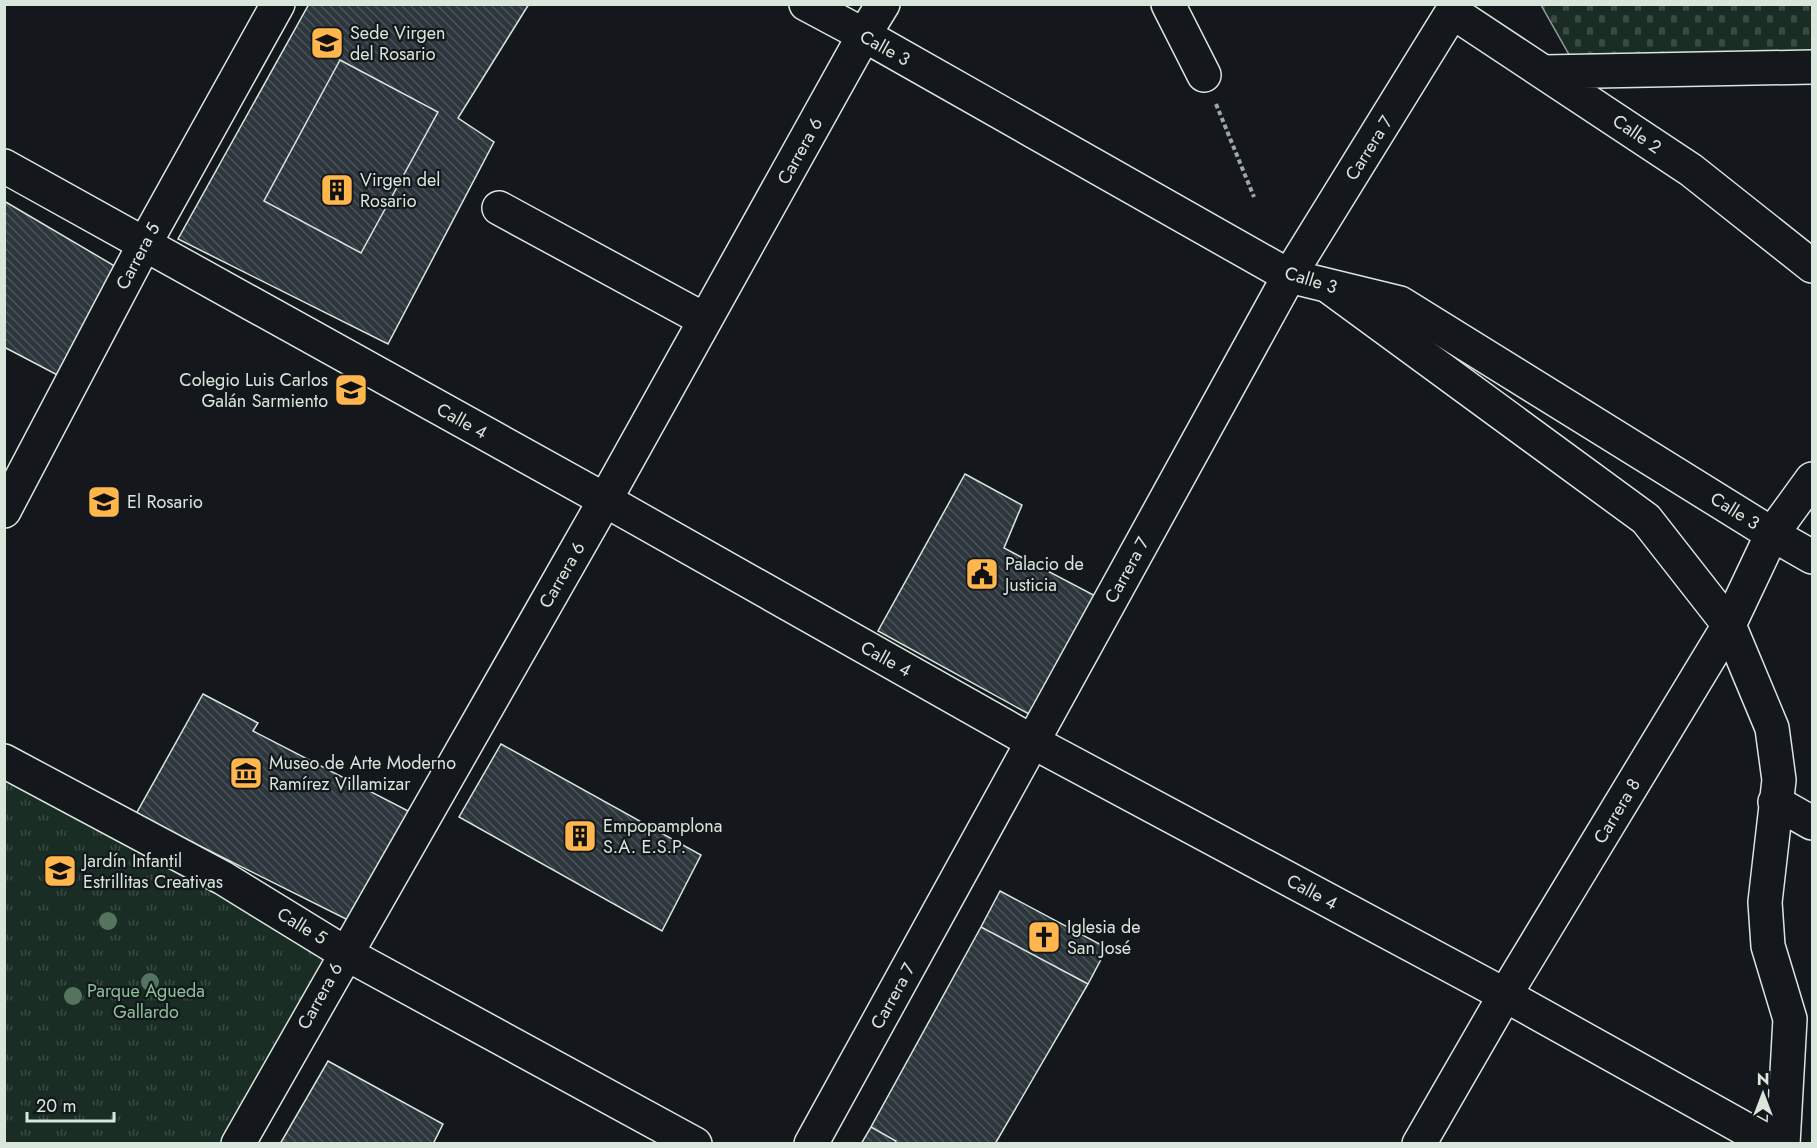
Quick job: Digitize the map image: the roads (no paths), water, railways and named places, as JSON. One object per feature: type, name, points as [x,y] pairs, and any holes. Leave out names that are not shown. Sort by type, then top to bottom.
[{"type":"street","name":"Carrera 5","points":[[4,510],[144,245],[278,4]]},
{"type":"street","name":"Calle 3","points":[[806,4],[1289,276],[1400,303],[1812,557]]},
{"type":"street","name":"Carrera 6","points":[[238,1143],[605,500],[864,35],[884,4]]},
{"type":"street","points":[[1168,4],[1204,75]]},
{"type":"street","name":"Calle 2","points":[[1456,8],[1544,72],[1691,170],[1812,266]]},
{"type":"street","name":"Carrera 7","points":[[811,1143],[1289,276],[1456,8]]},
{"type":"street","points":[[1544,72],[1812,67]]},
{"type":"street","name":"Calle 4","points":[[4,166],[605,500],[1033,742],[1505,995],[1772,1143]]},
{"type":"street","points":[[499,208],[705,320]]},
{"type":"street","points":[[1328,286],[1646,519],[1729,625],[1772,728],[1779,780],[1765,902],[1768,946],[1790,1019],[1783,1143]]},
{"type":"street","name":"Carrera 8","points":[[1419,1143],[1505,995],[1729,625],[1772,534],[1812,479]]},
{"type":"street","name":"Calle 5","points":[[4,761],[223,878],[345,953],[695,1143]]},
{"type":"street","points":[[1775,802],[1812,823]]},
{"type":"place","name":"Sede Virgen del Rosario","points":[[327,43]]},
{"type":"place","name":"Virgen del Rosario","points":[[337,190]]},
{"type":"place","name":"Colegio Luis Carlos Galán Sarmiento","points":[[351,390]]},
{"type":"place","name":"El Rosario","points":[[104,502]]},
{"type":"place","name":"Palacio de Justicia","points":[[982,574]]},
{"type":"place","name":"Museo de Arte Moderno Ramírez Villamizar","points":[[246,773]]},
{"type":"place","name":"Empopamplona S.A. E.S.P.","points":[[580,836]]},
{"type":"place","name":"Jardín Infantil Estrillitas Creativas","points":[[60,871]]},
{"type":"place","name":"Iglesia de San José","points":[[1044,937]]},
{"type":"park label","name":"Parque Agueda Gallardo","points":[[146,1001]]}]
